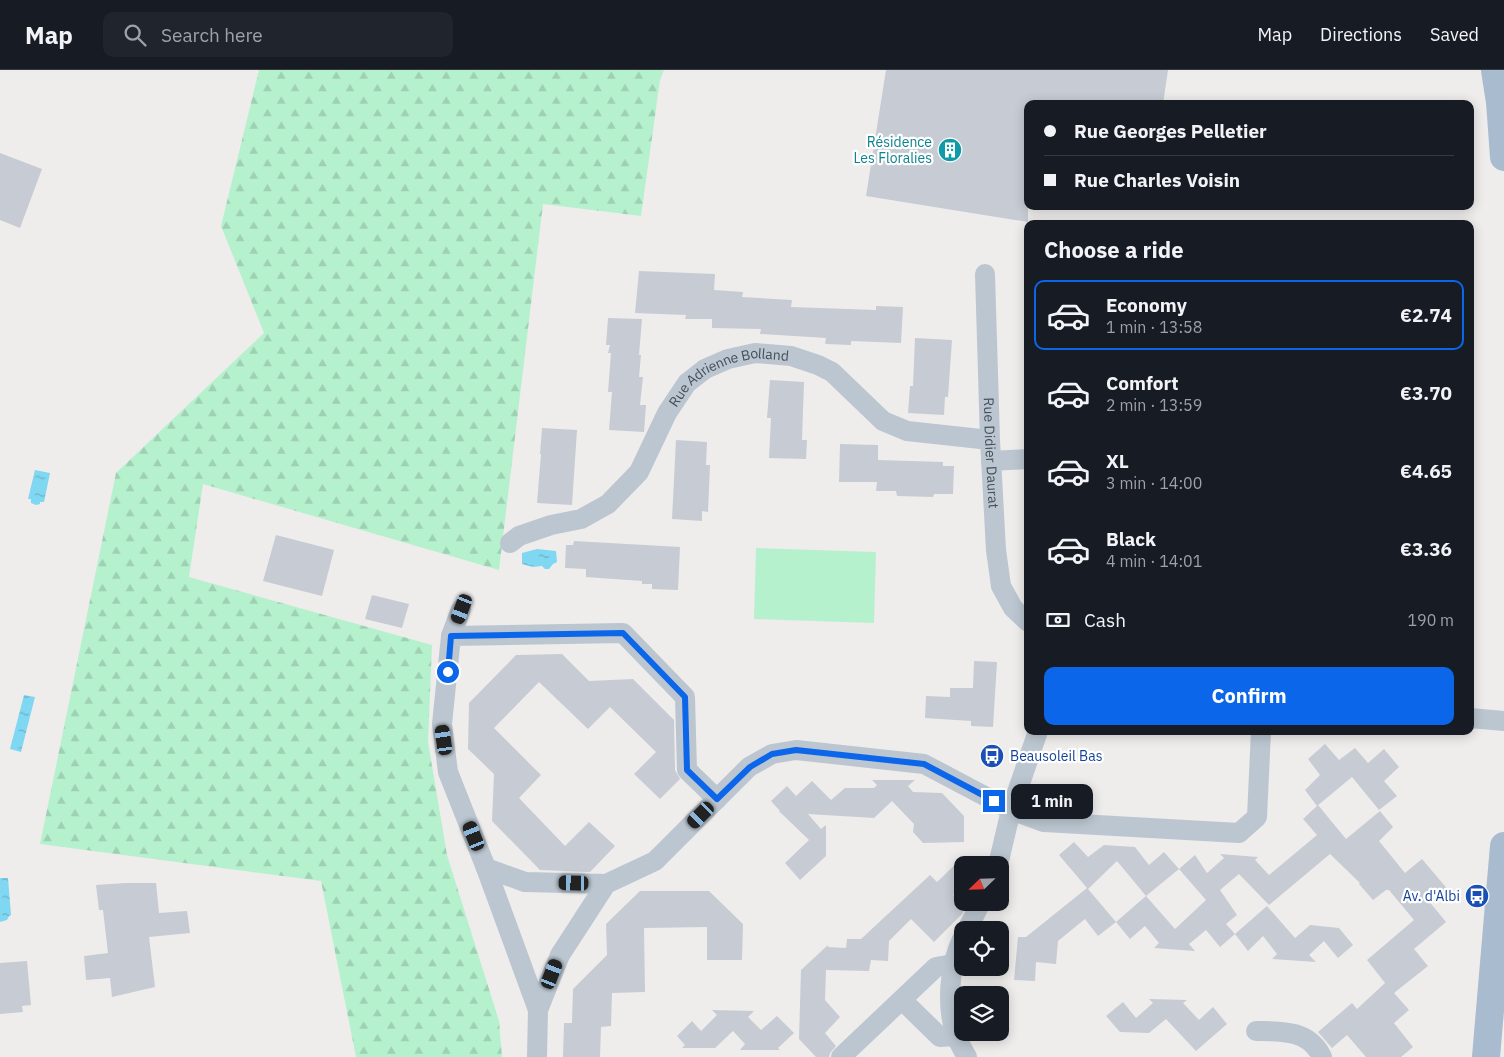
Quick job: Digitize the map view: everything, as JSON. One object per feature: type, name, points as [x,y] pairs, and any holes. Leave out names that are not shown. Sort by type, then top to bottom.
[{"type":"main road","points":[[1495,70],[1502,102],[1504,157]]},
{"type":"main road","points":[[1486,1057],[1504,846]]},
{"type":"street","name":"Rue Didier Daurat","points":[[985,274],[990,440],[996,550],[1001,586],[1013,608],[1024,618]]},
{"type":"street","name":"Rue Adrienne Bolland","points":[[510,543],[520,536],[551,525],[582,519],[608,504],[639,472],[667,413],[687,383],[705,369],[728,359],[755,353],[791,356],[832,372],[883,420],[907,431],[990,440]]},
{"type":"street","points":[[991,461],[1024,459]]},
{"type":"street","points":[[462,609],[451,636],[442,724],[448,772],[486,868],[538,1010]]},
{"type":"street","points":[[451,636],[623,633],[685,697],[687,770],[717,799]]},
{"type":"street","points":[[1474,718],[1504,721]]},
{"type":"street","points":[[1000,856],[1011,810],[1037,735]]},
{"type":"street","points":[[486,868],[525,882],[606,884],[655,861],[750,767],[772,754],[796,750],[924,764],[1011,810],[1044,822],[1239,833],[1257,816],[1261,735]]},
{"type":"street","points":[[537,1057],[538,1010],[560,956],[606,884]]},
{"type":"street","points":[[841,1057],[936,968],[953,964],[951,1016],[954,1028]]},
{"type":"street","points":[[902,1000],[940,1037],[954,1036]]},
{"type":"street","points":[[1256,1031],[1281,1031],[1303,1036],[1317,1048],[1322,1057]]},
{"type":"street","points":[[959,1041],[967,1057]]},
{"type":"green space","points":[[259,70],[664,70],[660,80],[641,216],[543,204],[499,570],[203,484],[189,577],[432,645],[428,742],[447,855],[499,1021],[502,1057],[356,1057],[321,881],[40,844],[116,473],[264,333],[221,226]]},
{"type":"green space","points":[[756,548],[876,552],[874,623],[754,619]]},
{"type":"water","points":[[35,470],[50,473],[44,502],[36,505],[31,503],[31,499],[28,499]]},
{"type":"water","points":[[537,549],[556,551],[557,562],[549,569],[545,569],[542,566],[533,567],[522,564],[522,553]]},
{"type":"water","points":[[24,695],[35,697],[21,752],[10,749]]},
{"type":"water","points":[[0,878],[8,878],[11,915],[7,920],[0,922]]},
{"type":"building","name":"Résidence Les Floralies","points":[[886,70],[1168,70],[1164,100],[1024,100],[1024,210],[1028,210],[1028,220],[1024,221],[866,196]]},
{"type":"building","points":[[0,153],[42,169],[20,228],[0,220]]},
{"type":"building","points":[[639,271],[715,274],[714,290],[743,292],[742,297],[792,300],[791,307],[876,310],[876,306],[903,307],[901,343],[851,341],[851,345],[825,344],[826,338],[760,334],[761,329],[712,328],[712,319],[685,319],[686,315],[635,313]]},
{"type":"building","points":[[608,318],[642,319],[639,377],[643,377],[640,405],[646,405],[644,432],[609,430],[612,392],[608,392],[611,353],[608,353],[610,345],[606,345]]},
{"type":"building","points":[[915,338],[952,340],[948,397],[945,397],[944,415],[908,413],[910,386],[913,386]]},
{"type":"building","points":[[770,380],[804,382],[802,440],[807,440],[806,459],[769,458],[771,418],[767,418]]},
{"type":"building","points":[[542,428],[577,430],[572,505],[537,503]]},
{"type":"building","points":[[676,440],[707,442],[706,465],[710,465],[708,512],[702,511],[702,521],[672,519]]},
{"type":"building","points":[[840,444],[878,445],[878,460],[943,462],[943,466],[954,466],[953,494],[934,494],[933,497],[897,496],[896,491],[876,491],[877,482],[839,482]]},
{"type":"building","points":[[276,535],[334,550],[322,596],[263,581]]},
{"type":"building","points":[[574,541],[680,547],[678,590],[652,589],[652,584],[642,584],[642,581],[586,577],[586,569],[565,568],[566,545],[573,545]]},
{"type":"building","points":[[372,595],[409,604],[402,628],[365,619]]},
{"type":"building","points":[[562,654],[589,681],[633,679],[674,720],[675,770],[680,779],[660,799],[634,774],[656,752],[610,707],[588,729],[539,682],[494,728],[541,775],[519,798],[565,846],[589,822],[615,846],[590,872],[540,870],[492,821],[494,774],[468,749],[469,703],[516,655]]},
{"type":"building","points":[[974,661],[997,662],[993,727],[971,726],[971,721],[925,718],[926,696],[950,697],[950,688],[973,688]]},
{"type":"building","points":[[1325,744],[1339,760],[1355,748],[1368,763],[1384,749],[1399,767],[1384,781],[1397,796],[1379,810],[1352,777],[1317,806],[1305,790],[1320,775],[1308,759]]},
{"type":"building","points":[[872,780],[915,780],[908,786],[913,792],[942,793],[964,816],[964,842],[923,843],[913,832],[914,824],[892,801],[874,818],[808,814],[821,829],[826,825],[826,856],[800,880],[785,863],[809,840],[779,812],[771,801],[787,786],[796,796],[812,781],[831,800],[845,788],[874,788],[877,785]]},
{"type":"building","points":[[1318,805],[1346,839],[1380,811],[1393,827],[1379,841],[1405,873],[1422,859],[1455,898],[1423,894],[1446,922],[1414,949],[1428,966],[1394,993],[1409,1010],[1394,1023],[1413,1047],[1401,1057],[1366,1057],[1347,1035],[1332,1048],[1318,1032],[1352,1003],[1357,1009],[1385,983],[1389,988],[1367,960],[1414,920],[1389,890],[1386,890],[1373,900],[1360,883],[1330,854],[1269,905],[1239,874],[1220,890],[1237,915],[1226,924],[1235,934],[1220,947],[1206,930],[1189,944],[1195,951],[1154,948],[1159,943],[1145,926],[1130,939],[1116,922],[1146,896],[1175,929],[1206,900],[1179,869],[1195,855],[1207,873],[1224,858],[1220,854],[1258,857],[1255,860],[1269,875],[1317,835],[1303,819]]},
{"type":"building","points":[[1074,842],[1088,857],[1104,845],[1135,847],[1149,865],[1164,852],[1179,869],[1146,896],[1117,861],[1088,889],[1116,922],[1098,936],[1085,919],[1058,941],[1056,964],[1036,962],[1035,981],[1014,980],[1018,937],[1026,937],[1087,888],[1059,855]]},
{"type":"building","points":[[954,866],[954,911],[964,911],[934,942],[911,919],[889,941],[888,961],[871,960],[869,971],[826,970],[825,1000],[840,1017],[825,1033],[836,1046],[829,1057],[816,1057],[799,1039],[801,970],[828,945],[828,947],[846,948],[847,939],[861,939],[930,875],[937,882]]},
{"type":"building","points":[[156,883],[159,913],[187,911],[190,933],[149,937],[155,987],[112,997],[110,978],[86,980],[84,956],[108,953],[103,910],[99,910],[96,885]]},
{"type":"building","points":[[640,891],[709,891],[743,924],[742,960],[707,960],[707,927],[644,928],[645,992],[612,993],[611,1026],[601,1027],[600,1057],[563,1057],[564,1023],[572,1023],[573,989],[607,955],[606,924]]},
{"type":"building","points":[[1267,906],[1295,938],[1310,925],[1339,928],[1353,945],[1338,958],[1324,941],[1309,955],[1316,962],[1272,959],[1277,954],[1263,936],[1248,951],[1235,934]]},
{"type":"building","points":[[27,961],[31,1005],[22,1006],[23,1012],[0,1014],[0,963]]},
{"type":"building","points":[[1149,999],[1187,1000],[1183,1003],[1199,1020],[1213,1007],[1227,1024],[1196,1051],[1166,1019],[1149,1033],[1120,1032],[1106,1016],[1123,1002],[1136,1018],[1153,1003]]},
{"type":"building","points":[[712,1010],[754,1011],[748,1017],[761,1030],[777,1016],[794,1033],[778,1048],[780,1050],[740,1050],[745,1044],[733,1031],[715,1048],[682,1048],[685,1045],[677,1036],[692,1021],[701,1031],[717,1015]]},
{"type":"place","name":"Résidence Les Floralies","points":[[950,150]]},
{"type":"place","name":"Beausoleil Bas","points":[[992,756]]},
{"type":"place","name":"Av. d'Albi","points":[[1477,896]]},
{"type":"route","points":[[448,672],[451,636],[623,633],[685,697],[687,770],[717,799],[750,767],[772,754],[796,750],[924,764],[994,801]]}]
